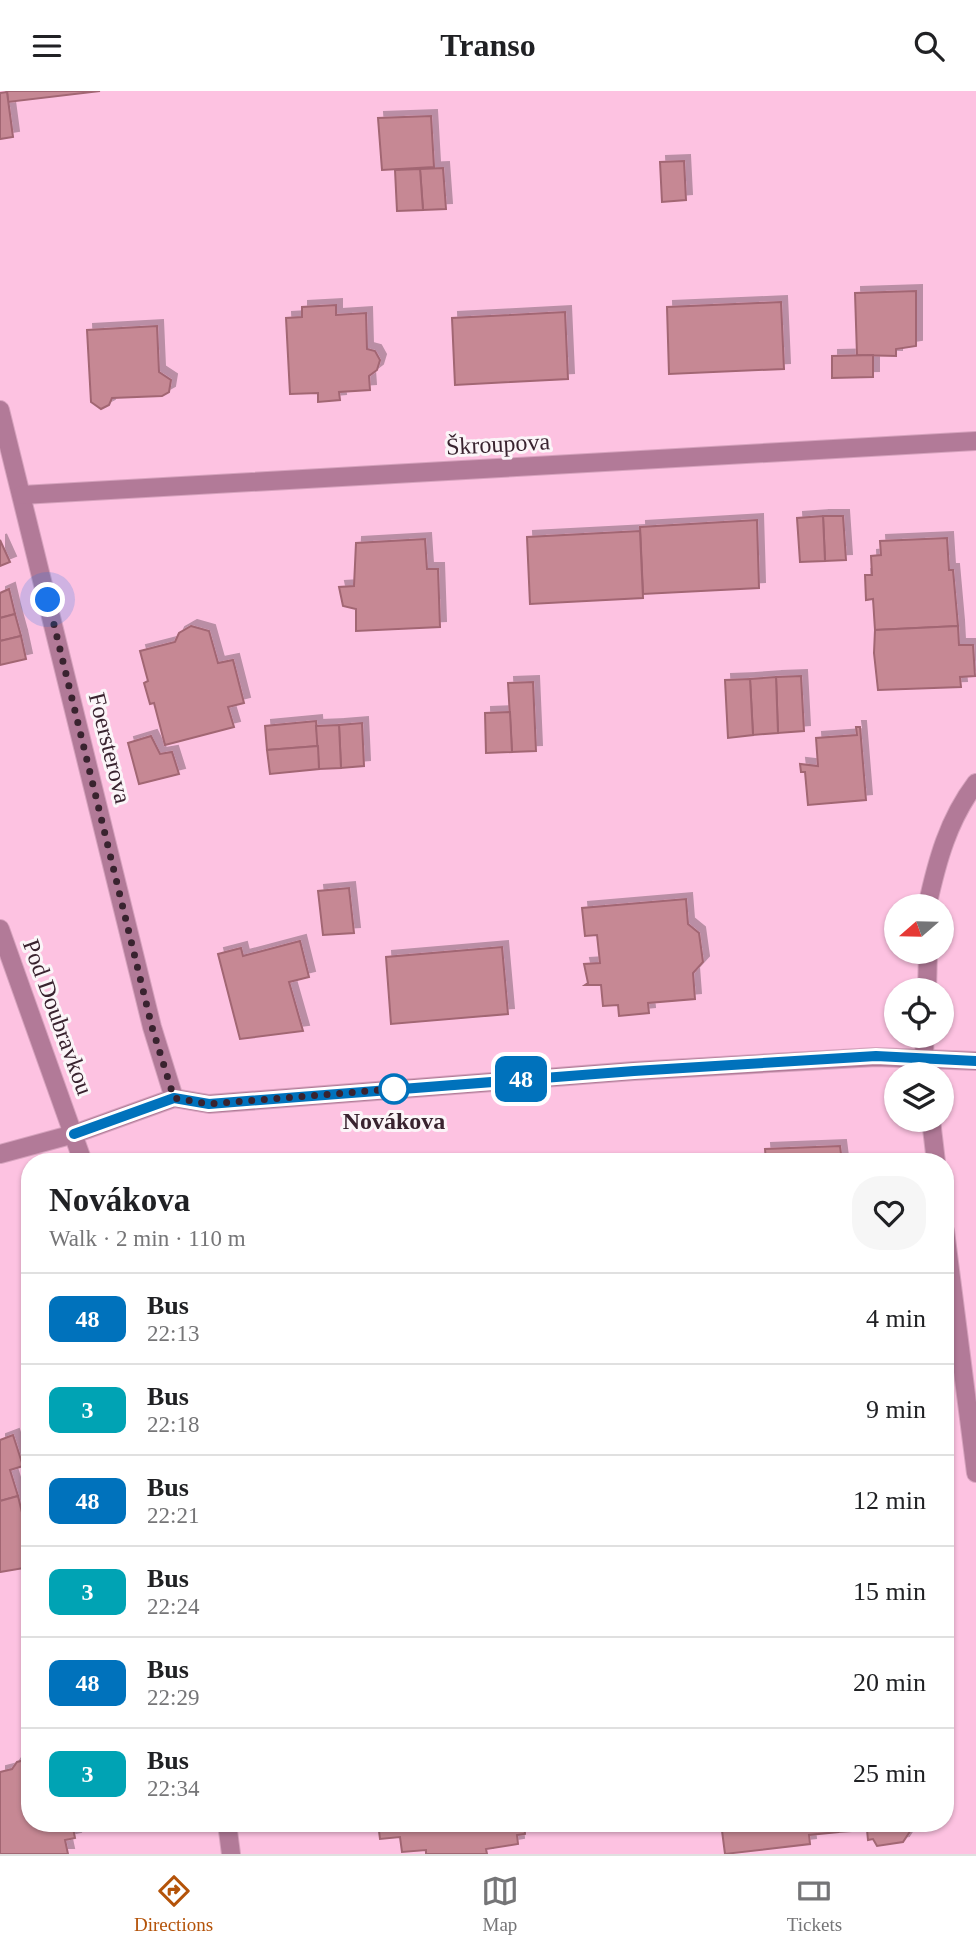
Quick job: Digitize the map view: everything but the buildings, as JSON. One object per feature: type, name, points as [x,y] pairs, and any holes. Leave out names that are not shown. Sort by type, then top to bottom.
[{"type":"street","name":"Foersterova","points":[[0,410],[152,1027],[174,1098]]},
{"type":"street","name":"Škroupova","points":[[22,495],[976,441]]},
{"type":"street","points":[[930,894],[938,857],[958,807],[976,783]]},
{"type":"street","name":"Pod Doubravkou","points":[[0,929],[80,1153]]},
{"type":"street","points":[[0,1154],[74,1134],[174,1098],[209,1104],[648,1070],[876,1056],[902,1062]]},
{"type":"street","points":[[954,1064],[976,1061]]},
{"type":"street","points":[[932,1132],[935,1153]]},
{"type":"street","points":[[954,1301],[976,1473]]},
{"type":"street","points":[[228,1832],[230,1854]]},
{"type":"bus line","name":"48","points":[[74,1134],[174,1098],[209,1104],[634,1071],[876,1056],[976,1061]]},
{"type":"place","name":"Novákova","points":[[394,1089]]},
{"type":"route","points":[[48,600],[152,1027],[174,1098],[209,1104],[394,1089]]}]
